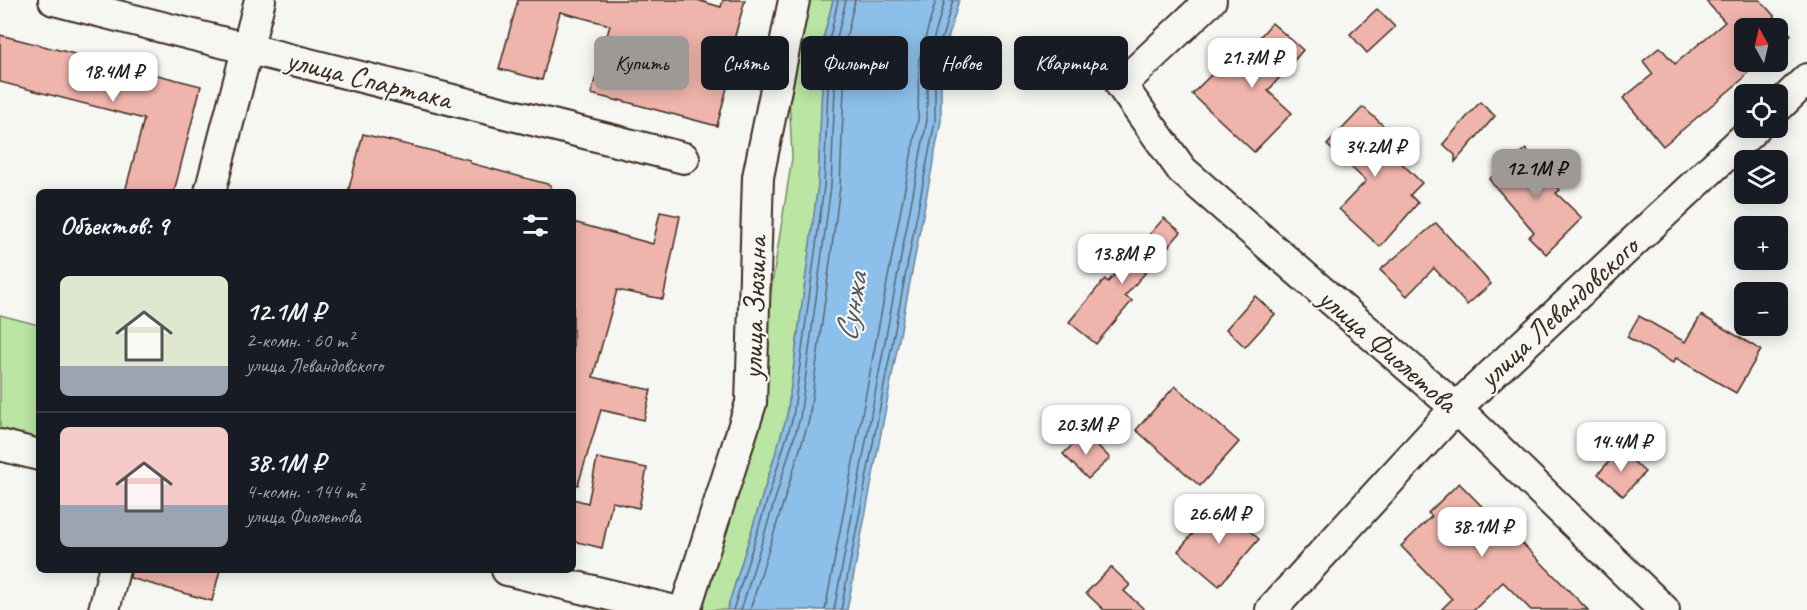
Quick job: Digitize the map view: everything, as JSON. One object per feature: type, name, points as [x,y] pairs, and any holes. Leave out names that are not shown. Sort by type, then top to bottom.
[{"type":"street","name":"улица Спартака","points":[[54,0],[684,158]]},
{"type":"street","points":[[211,189],[260,0]]},
{"type":"street","name":"улица Зюзина","points":[[685,610],[751,403],[758,177],[794,0]]},
{"type":"street","name":"улица Фиолетова","points":[[1211,0],[1121,85],[1182,170],[1456,408],[1664,610]]},
{"type":"street","points":[[1788,97],[1807,79]]},
{"type":"street","name":"улица Левандовского","points":[[1271,610],[1456,408],[1744,138]]},
{"type":"street","points":[[0,445],[36,454]]},
{"type":"street","points":[[104,610],[113,573]]},
{"type":"street","points":[[519,573],[671,610]]},
{"type":"green space","points":[[803,0],[833,0],[824,36],[801,36],[801,90],[822,90],[818,185],[787,416],[727,610],[703,610],[708,567],[766,322],[792,158],[789,66]]},
{"type":"green space","points":[[0,315],[36,324],[36,442],[0,433]]},
{"type":"water","name":"Сунжа","points":[[833,0],[959,0],[949,36],[920,36],[920,90],[941,90],[941,121],[847,610],[727,610],[787,416],[818,185],[822,90],[908,90],[908,36],[824,36]]},
{"type":"building","points":[[518,0],[697,0],[721,7],[723,0],[745,0],[735,36],[701,36],[701,90],[726,90],[717,126],[591,94],[594,83],[594,90],[689,90],[689,36],[607,36],[610,25],[560,12],[542,80],[499,69]]},
{"type":"building","points":[[1705,0],[1760,0],[1776,18],[1734,18],[1734,72],[1749,72],[1663,146],[1623,98],[1653,74],[1643,61],[1660,47],[1675,64],[1725,22]]},
{"type":"building","points":[[1377,9],[1395,27],[1367,53],[1350,34]]},
{"type":"building","points":[[1272,23],[1303,50],[1268,91],[1292,113],[1254,152],[1192,94],[1221,65],[1229,72]]},
{"type":"building","points":[[0,35],[201,86],[175,189],[126,189],[144,119],[0,82]]},
{"type":"building","points":[[1480,102],[1495,116],[1455,162],[1455,155],[1443,144]]},
{"type":"building","points":[[1363,107],[1397,138],[1387,149],[1422,183],[1410,195],[1418,203],[1380,247],[1339,209],[1366,181],[1327,145]]},
{"type":"building","points":[[363,134],[470,160],[470,163],[551,185],[550,189],[349,189]]},
{"type":"building","points":[[1526,149],[1560,190],[1556,193],[1582,218],[1546,254],[1529,237],[1534,232],[1489,179]]},
{"type":"building","points":[[660,212],[680,216],[663,299],[617,290],[593,377],[651,390],[644,420],[601,410],[578,485],[576,485],[576,223],[653,244]]},
{"type":"building","points":[[1164,218],[1181,232],[1125,296],[1132,301],[1096,344],[1069,322],[1105,279],[1108,282]]},
{"type":"building","points":[[1436,223],[1491,284],[1467,305],[1434,268],[1407,296],[1380,270]]},
{"type":"building","points":[[1255,296],[1275,314],[1245,347],[1226,329]]},
{"type":"building","points":[[1701,315],[1761,350],[1736,393],[1676,358],[1673,363],[1627,337],[1639,316],[1685,342]]},
{"type":"building","points":[[1175,386],[1239,442],[1200,486],[1136,430]]},
{"type":"building","points":[[1085,433],[1110,458],[1088,479],[1063,454]]},
{"type":"building","points":[[1620,449],[1645,472],[1623,496],[1598,474]]},
{"type":"building","points":[[597,458],[647,468],[639,508],[612,502],[602,548],[576,542],[576,500],[588,503]]},
{"type":"building","points":[[1459,483],[1588,610],[1531,610],[1503,582],[1474,610],[1441,610],[1452,599],[1401,546],[1432,516],[1428,513]]},
{"type":"building","points":[[1218,504],[1259,539],[1219,586],[1178,551]]},
{"type":"building","points":[[1111,567],[1130,585],[1124,591],[1145,610],[1104,610],[1086,593]]},
{"type":"building","points":[[131,573],[219,573],[212,601],[130,578]]}]
